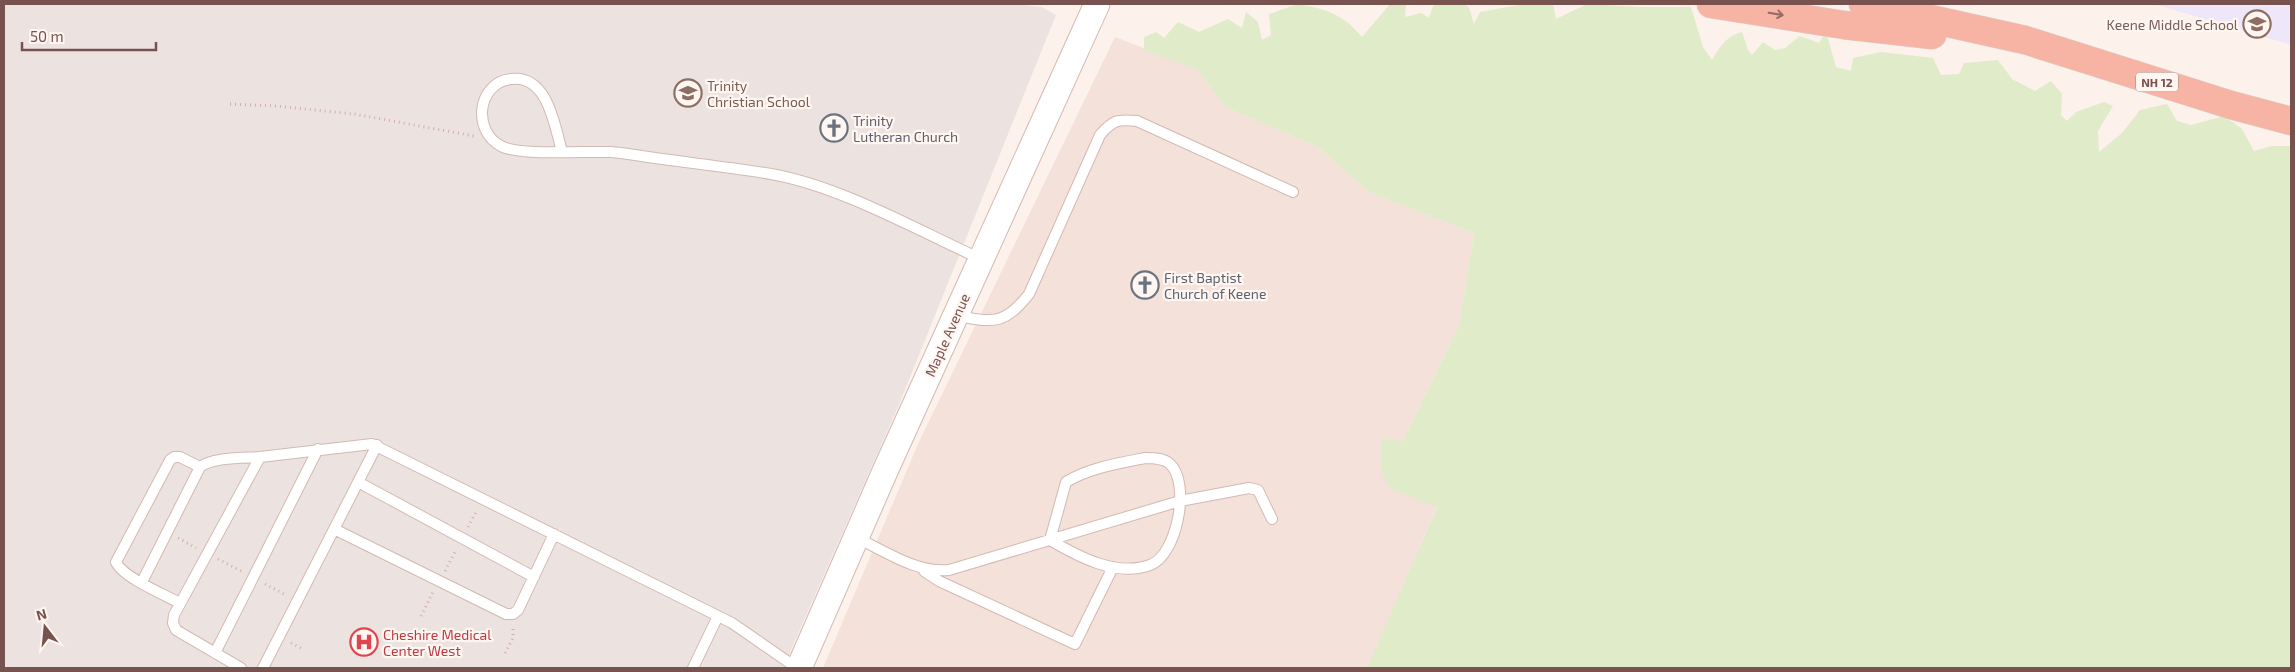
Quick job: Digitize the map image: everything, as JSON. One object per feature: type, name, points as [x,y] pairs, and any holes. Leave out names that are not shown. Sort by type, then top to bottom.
[{"type":"highway","points":[[1711,4],[1844,25],[1935,35],[2024,40]]},
{"type":"highway","name":"NH 12","points":[[1863,4],[2024,40],[2231,106],[2291,121]]},
{"type":"highway","points":[[1940,4],[2024,40]]},
{"type":"street","name":"Maple Avenue","points":[[798,668],[1097,4]]},
{"type":"lane","points":[[562,152],[552,116],[538,88],[525,80],[506,80],[498,83],[486,95],[481,118],[486,132],[490,138],[507,149],[562,152],[611,152],[748,171],[818,186],[898,220],[981,259]]},
{"type":"lane","points":[[955,316],[989,322],[1002,318],[1016,310],[1029,294],[1100,135],[1112,122],[1122,119],[1137,121],[1293,192]]},
{"type":"lane","points":[[142,582],[200,467],[214,461],[368,443],[732,623],[798,668]]},
{"type":"lane","points":[[263,668],[377,446]]},
{"type":"lane","points":[[215,653],[318,449]]},
{"type":"lane","points":[[180,603],[118,568],[116,562],[170,460],[174,456],[180,457],[200,467]]},
{"type":"lane","points":[[241,668],[176,630],[174,615],[260,457]]},
{"type":"lane","points":[[1158,458],[1170,463],[1178,475],[1180,501],[1175,532],[1163,558],[1152,565],[1134,569],[1113,567],[1074,554],[1050,540],[1066,482],[1076,476],[1123,462],[1158,458]]},
{"type":"lane","points":[[358,482],[534,577]]},
{"type":"lane","points":[[921,569],[949,570],[1180,501],[1249,488],[1258,490],[1272,519]]},
{"type":"lane","points":[[334,529],[506,614],[513,614],[518,610],[554,534]]},
{"type":"lane","points":[[858,538],[921,569],[939,581],[1075,644],[1113,567]]},
{"type":"lane","points":[[693,668],[718,616]]},
{"type":"path","points":[[230,104],[354,114],[490,138]]},
{"type":"path","points":[[467,530],[480,505]]},
{"type":"path","points":[[173,536],[201,551]]},
{"type":"path","points":[[444,573],[457,548]]},
{"type":"path","points":[[217,559],[244,573]]},
{"type":"path","points":[[260,582],[297,601]]},
{"type":"path","points":[[421,616],[436,589]]},
{"type":"path","points":[[505,653],[513,638],[513,614]]},
{"type":"shaded area","points":[[4,4],[1013,4],[1042,7],[1056,15],[898,407],[783,668],[4,668]]},
{"type":"shaded area","name":"Keene Middle School","points":[[2154,4],[2291,4],[2291,45]]},
{"type":"shaded area","points":[[1115,37],[1197,69],[1225,107],[1318,147],[1369,192],[1474,233],[1459,325],[1403,441],[1382,438],[1437,506],[1368,668],[823,668],[918,444]]},
{"type":"green space","points":[[1458,3],[1469,8],[1474,24],[1480,12],[1524,4],[1553,4],[1556,19],[1587,4],[1691,7],[1703,47],[1712,60],[1728,39],[1742,32],[1748,50],[1752,55],[1763,42],[1775,50],[1785,48],[1800,36],[1819,43],[1826,32],[1836,67],[1851,71],[1853,58],[1881,52],[1933,58],[1941,75],[1959,74],[1964,63],[1998,60],[2012,79],[2035,91],[2051,81],[2062,94],[2061,115],[2067,121],[2076,112],[2104,102],[2113,106],[2098,131],[2099,152],[2122,133],[2140,110],[2167,104],[2177,121],[2191,125],[2224,116],[2242,129],[2254,151],[2272,146],[2291,146],[2291,668],[1367,668],[1437,507],[1391,489],[1381,472],[1382,438],[1403,441],[1459,325],[1474,233],[1369,192],[1318,147],[1225,107],[1197,69],[1144,50],[1144,37],[1156,32],[1164,38],[1178,22],[1199,32],[1228,19],[1242,28],[1246,12],[1258,22],[1262,40],[1271,35],[1269,14],[1298,4],[1317,8],[1341,18],[1362,37],[1390,4],[1406,4],[1405,17],[1421,13],[1429,18],[1433,6]]},
{"type":"place","name":"Keene Middle School","points":[[2257,24]]},
{"type":"place","name":"Trinity Christian School","points":[[688,93]]},
{"type":"place","name":"Trinity Lutheran Church","points":[[834,128]]},
{"type":"place","name":"First Baptist Church of Keene","points":[[1145,285]]},
{"type":"place","name":"Cheshire Medical Center West","points":[[364,642]]}]
